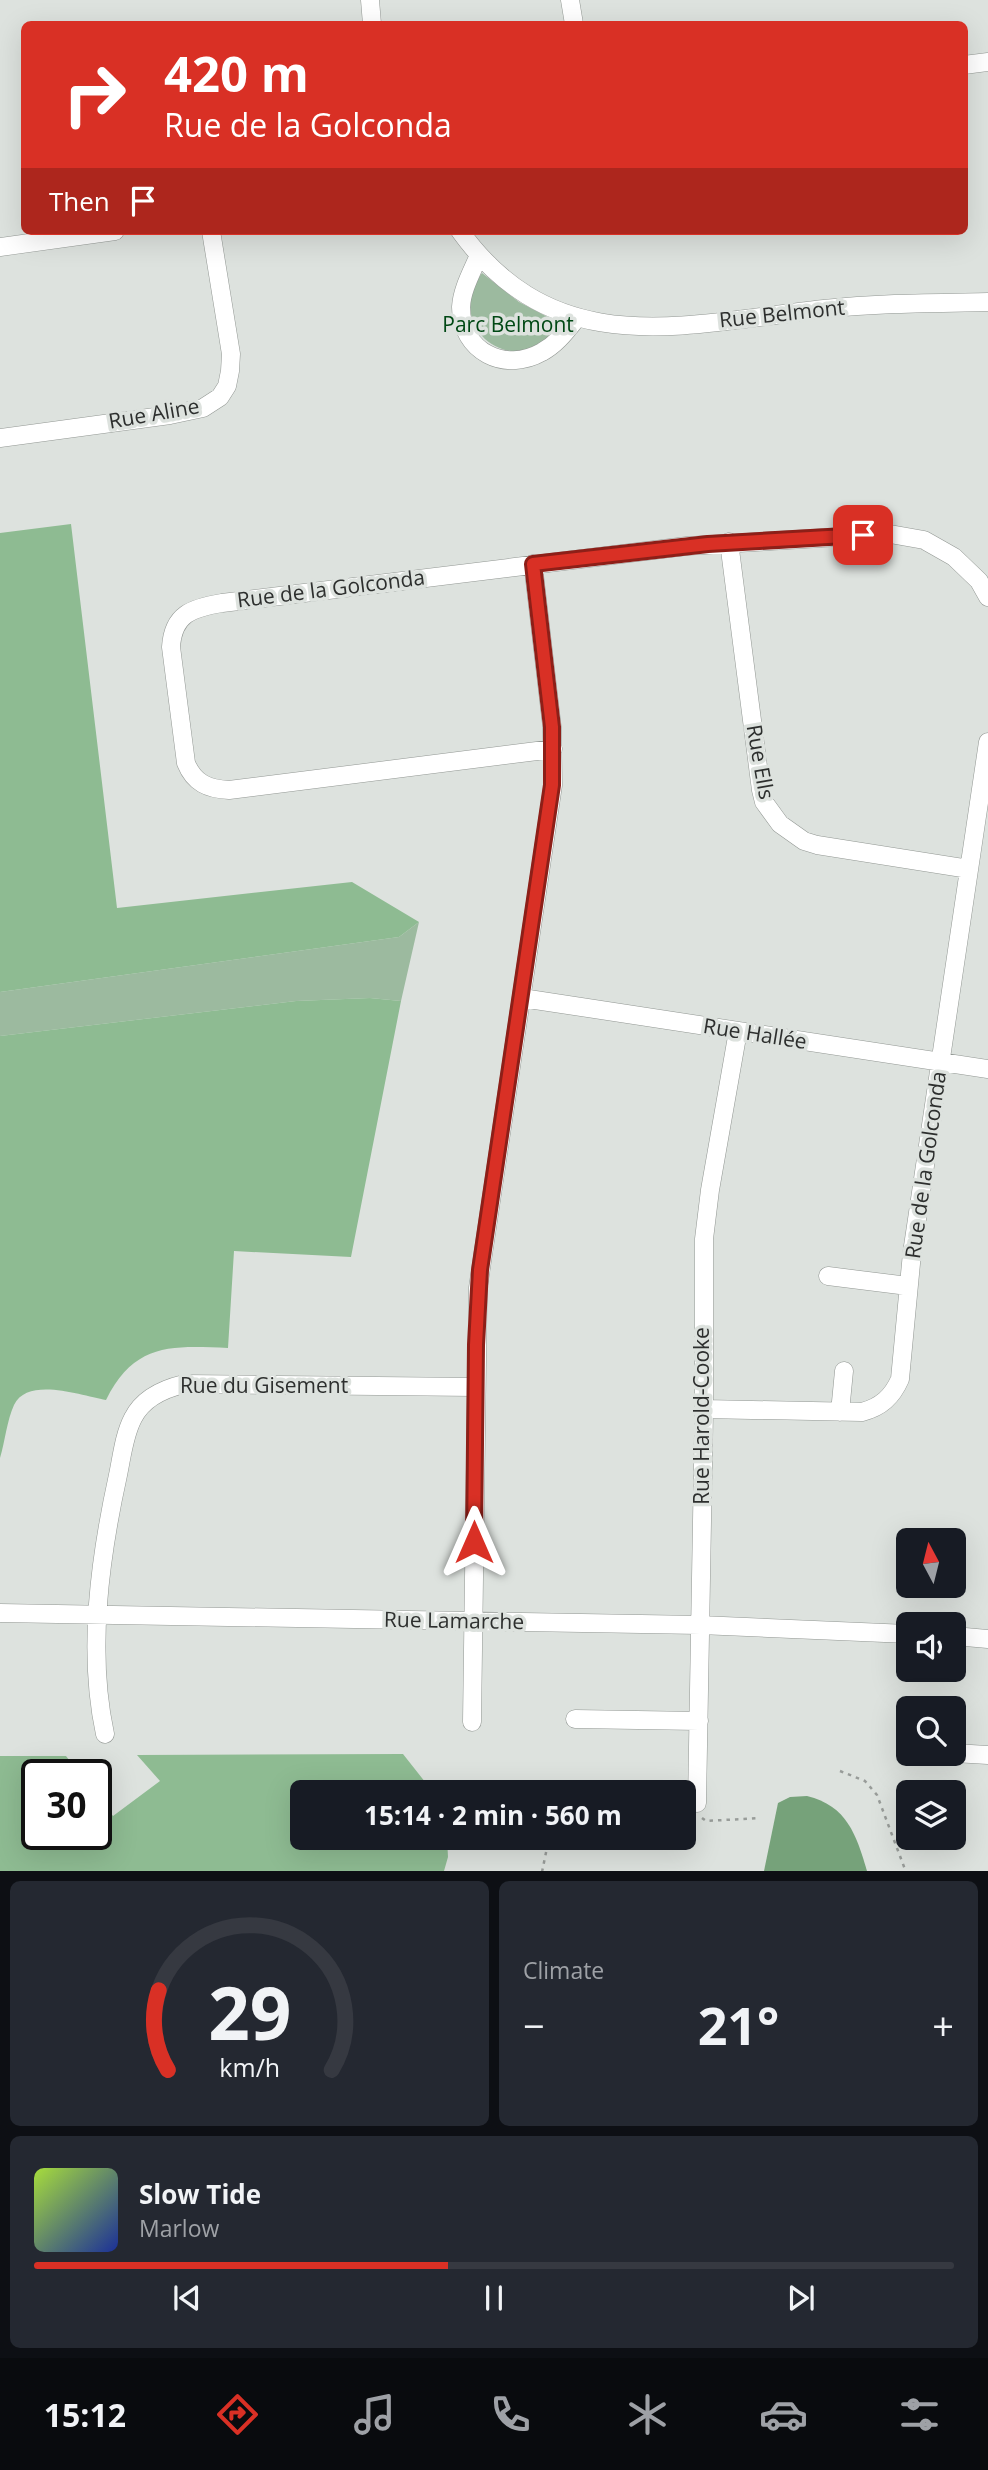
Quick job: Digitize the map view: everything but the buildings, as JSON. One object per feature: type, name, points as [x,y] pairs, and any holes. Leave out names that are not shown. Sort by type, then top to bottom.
[{"type":"street","points":[[370,0],[372,21]]},
{"type":"street","points":[[570,0],[574,21]]},
{"type":"street","points":[[968,64],[988,62]]},
{"type":"street","points":[[0,247],[86,235]]},
{"type":"street","name":"Rue Aline","points":[[0,438],[170,415],[203,408],[220,397],[227,386],[231,354],[212,235]]},
{"type":"street","name":"Rue Belmont","points":[[463,235],[479,255],[539,302],[577,318],[612,326],[664,327],[861,305],[988,302]]},
{"type":"street","points":[[479,255],[463,293],[461,306],[466,331],[481,352],[497,359],[514,361],[531,357],[559,339],[577,318]]},
{"type":"street","name":"Rue de la Golconda","points":[[553,749],[229,790],[207,787],[190,773],[186,763],[171,636],[183,616],[206,606],[729,542],[890,534],[924,540],[954,557],[979,582],[988,597]]},
{"type":"street","name":"Rue Ells","points":[[729,542],[761,790],[771,813],[791,834],[817,845],[969,869]]},
{"type":"street","points":[[472,1722],[475,1387],[480,1270],[551,804],[553,749],[533,564]]},
{"type":"street","name":"Rue de la Golconda","points":[[704,1409],[840,1412],[872,1409],[890,1398],[896,1389],[902,1369],[908,1286],[988,742]]},
{"type":"street","name":"Rue Hallée","points":[[522,998],[988,1069]]},
{"type":"street","name":"Rue Harold-Cooke","points":[[697,1803],[704,1409],[704,1239],[737,1031]]},
{"type":"street","points":[[828,1276],[908,1286]]},
{"type":"street","points":[[840,1412],[844,1371]]},
{"type":"street","name":"Rue du Gisement","points":[[105,1734],[97,1679],[99,1614],[107,1528],[127,1432],[142,1404],[169,1387],[198,1383],[475,1387]]},
{"type":"street","name":"Rue Lamarche","points":[[0,1613],[699,1625],[896,1633]]},
{"type":"street","points":[[966,1637],[988,1639]]},
{"type":"street","points":[[575,1719],[699,1721]]},
{"type":"street","points":[[966,1754],[988,1755]]},
{"type":"path","points":[[841,1771],[865,1781],[877,1795],[906,1871]]},
{"type":"path","points":[[697,1803],[698,1815],[706,1821],[761,1818]]},
{"type":"path","points":[[542,1871],[546,1850]]},
{"type":"green space","name":"Parc Belmont","points":[[482,273],[519,302],[561,324],[546,342],[528,350],[509,351],[492,344],[479,332],[471,315],[472,295]]},
{"type":"green space","points":[[419,922],[401,1001],[370,998],[296,1001],[0,1036],[0,992],[399,937]]},
{"type":"shaded area","points":[[71,524],[117,908],[352,882],[419,922],[399,937],[0,992],[0,533]]},
{"type":"shaded area","points":[[370,998],[401,1001],[351,1257],[234,1251],[228,1348],[189,1347],[157,1352],[129,1367],[106,1400],[56,1390],[31,1391],[21,1396],[14,1405],[0,1458],[0,1036],[296,1001]]},
{"type":"shaded area","points":[[403,1754],[424,1780],[290,1780],[290,1850],[448,1850],[444,1871],[0,1871],[0,1756],[66,1756],[68,1759],[21,1759],[21,1850],[112,1850],[112,1815],[160,1781],[137,1755]]},
{"type":"shaded area","points":[[807,1796],[821,1801],[841,1814],[854,1834],[867,1871],[764,1871],[778,1803],[790,1797]]},
{"type":"route","points":[[474,1542],[476,1345],[480,1270],[551,804],[552,727],[533,564],[708,544],[863,535]]}]
